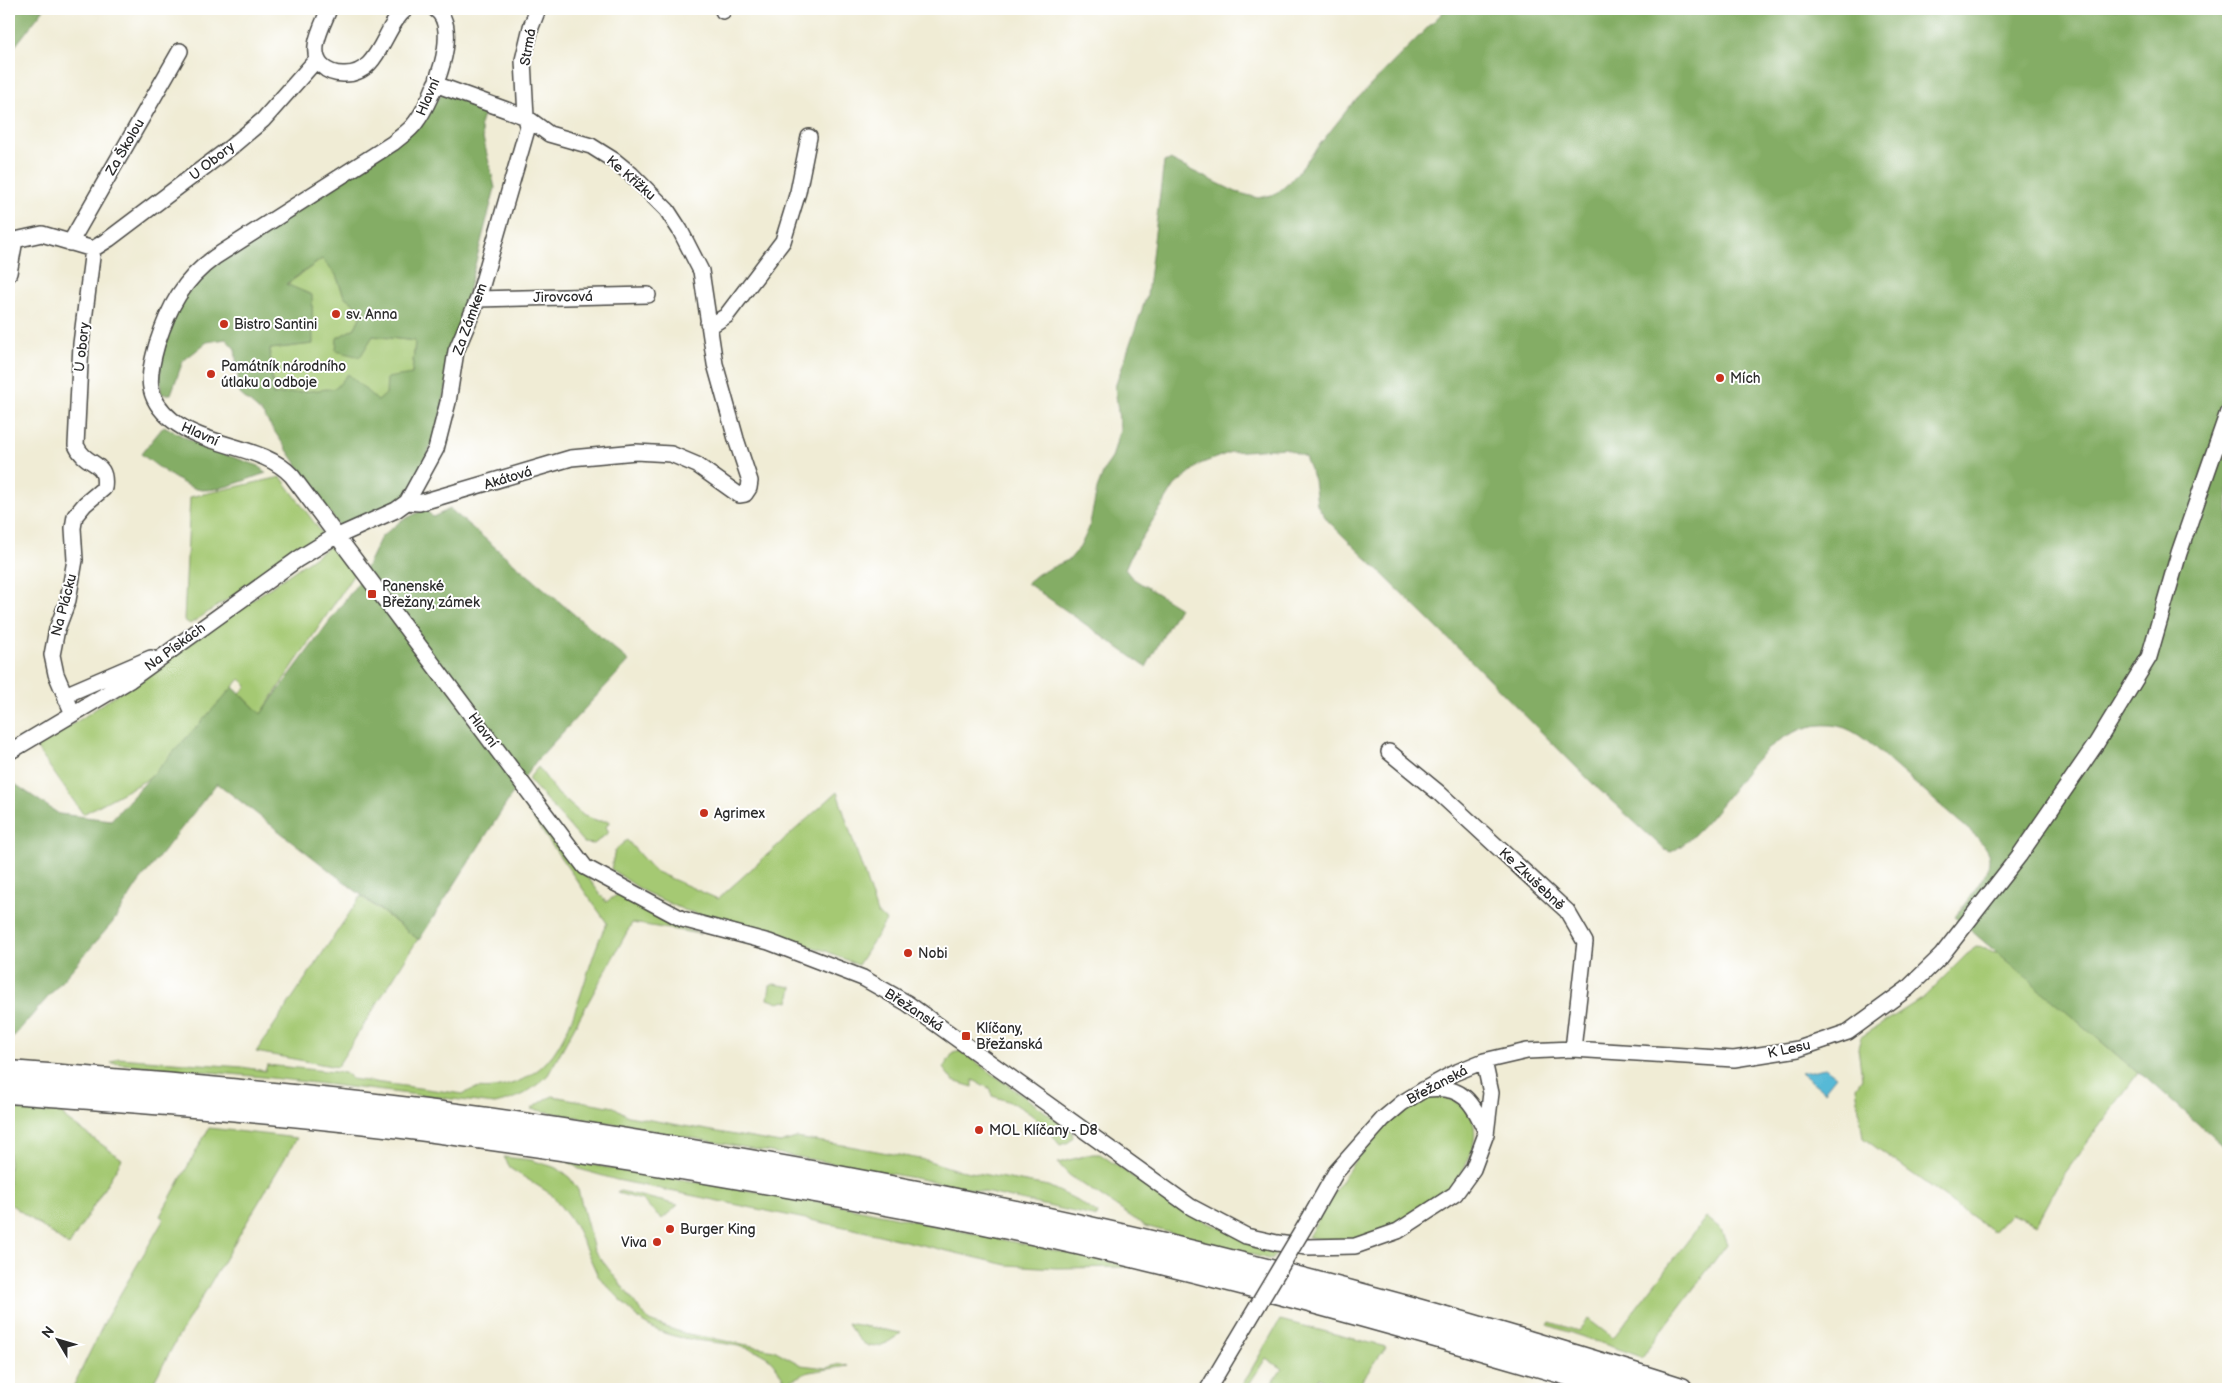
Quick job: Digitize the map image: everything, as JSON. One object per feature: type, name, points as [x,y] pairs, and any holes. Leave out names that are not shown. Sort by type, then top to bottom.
[{"type":"highway","points":[[9,1072],[224,1089],[401,1108],[580,1132],[937,1195],[1092,1228],[1317,1282],[1425,1312],[1680,1389]]},
{"type":"highway","points":[[9,1092],[224,1108],[566,1149],[943,1215],[1099,1249],[1312,1301],[1423,1331],[1618,1389]]},
{"type":"street","points":[[329,9],[316,45],[317,59],[324,68],[332,72],[344,74],[358,72],[371,62],[396,20],[406,9]]},
{"type":"street","name":"Hlavní","points":[[435,9],[444,18],[448,33],[435,84],[421,116],[409,130],[393,143],[215,257],[193,275],[174,301],[161,332],[152,365],[150,390],[154,400],[165,414],[198,436],[283,467],[338,536],[585,867]]},
{"type":"street","name":"Strmá","points":[[526,117],[523,60],[530,27],[538,9]]},
{"type":"street","name":"Za Školou","points":[[70,243],[180,51]]},
{"type":"street","name":"U Obory","points":[[93,249],[231,147],[262,120],[317,59]]},
{"type":"street","name":"Ke Křížku","points":[[435,84],[526,117],[550,134],[591,146],[631,174],[667,210],[680,230],[701,271],[712,342]]},
{"type":"street","name":"Za Zámkem","points":[[408,502],[436,449],[448,402],[456,351],[478,299],[528,126],[526,117]]},
{"type":"street","points":[[708,323],[715,323],[726,316],[783,241],[798,192],[809,136]]},
{"type":"street","points":[[9,273],[12,239],[42,234],[93,249]]},
{"type":"street","name":"U obory","points":[[76,445],[81,344],[93,249]]},
{"type":"street","name":"Jirovcová","points":[[478,299],[648,295]]},
{"type":"street","name":"Akátová","points":[[408,502],[419,503],[571,458],[609,453],[671,454],[697,465],[736,494],[745,494],[749,488],[750,481],[720,382],[712,342]]},
{"type":"street","name":"K Lesu","points":[[1484,1061],[1527,1051],[1573,1049],[1734,1059],[1798,1049],[1848,1032],[1907,989],[1941,956],[2019,856],[2096,744],[2149,658],[2179,553],[2228,412]]},
{"type":"street","name":"Na Plácku","points":[[73,714],[56,674],[52,655],[57,629],[68,600],[75,560],[73,528],[75,516],[85,504],[104,488],[106,477],[100,467],[84,458],[76,445]]},
{"type":"street","points":[[338,536],[396,510],[408,502]]},
{"type":"street","name":"Na Pískách","points":[[9,752],[130,680],[298,559],[338,536]]},
{"type":"street","points":[[66,699],[72,692],[101,678],[148,658],[160,658]]},
{"type":"street","name":"Ke Zkušebně","points":[[1389,752],[1439,793],[1567,911],[1585,942],[1573,1049]]},
{"type":"street","name":"Břežanská","points":[[585,867],[682,919],[769,942],[871,982],[907,1003],[1191,1207],[1246,1236],[1277,1243],[1307,1247],[1355,1246],[1398,1231],[1455,1194],[1473,1169],[1486,1134],[1491,1093],[1484,1061],[1452,1074],[1425,1089],[1382,1119],[1360,1143],[1336,1172],[1310,1216],[1236,1342],[1208,1389]]},
{"type":"street","points":[[1425,1089],[1444,1087],[1460,1094],[1474,1106],[1486,1134]]},
{"type":"green space","points":[[21,9],[44,9],[9,54],[9,23]]},
{"type":"green space","points":[[1446,9],[2228,9],[2228,1151],[2146,1077],[2138,1073],[1955,917],[1984,875],[1989,861],[1987,851],[1977,837],[1866,740],[1845,728],[1831,725],[1816,725],[1789,735],[1765,751],[1702,827],[1681,846],[1671,852],[1665,850],[1593,784],[1328,521],[1317,505],[1314,480],[1305,457],[1285,448],[1231,452],[1200,464],[1175,485],[1131,555],[1125,569],[1132,578],[1179,607],[1146,667],[1027,583],[1038,574],[1070,559],[1080,547],[1089,528],[1097,489],[1105,468],[1112,458],[1120,429],[1115,387],[1147,295],[1164,162],[1170,160],[1236,192],[1258,198],[1276,194],[1290,182],[1351,105]]},
{"type":"green space","points":[[443,93],[485,109],[480,125],[495,188],[459,327],[436,435],[409,495],[394,509],[340,528],[262,413],[240,394],[235,349],[226,339],[207,342],[183,361],[171,394],[161,394],[160,360],[169,322],[194,283],[226,254],[426,112]],"holes":[[[322,259],[336,275],[344,296],[363,311],[355,328],[337,338],[336,351],[360,357],[373,336],[415,341],[412,374],[387,378],[386,394],[378,401],[348,374],[336,388],[273,395],[270,349],[313,344],[312,295],[286,284]]]},
{"type":"green space","points":[[322,259],[336,275],[344,296],[363,311],[355,328],[337,338],[373,336],[415,341],[412,374],[377,402],[363,387],[273,395],[270,349],[312,344],[286,285]]},
{"type":"green space","points":[[164,426],[203,447],[259,466],[266,473],[218,489],[202,490],[187,485],[141,454]]},
{"type":"green space","points":[[281,477],[324,536],[190,624],[184,620],[190,497]]},
{"type":"green space","points":[[425,509],[433,517],[450,509],[629,661],[537,760],[515,790],[419,940],[217,783],[137,885],[113,922],[9,1042],[9,780],[59,814],[111,820],[233,687],[261,714],[360,580],[381,537],[401,521]]},
{"type":"green space","points":[[333,544],[354,574],[261,714],[240,693],[247,686],[240,679],[154,776],[83,814],[35,746],[81,719]]},
{"type":"green space","points":[[538,767],[558,794],[584,816],[599,821],[610,821],[606,827],[609,832],[594,844],[584,843],[528,779]]},
{"type":"green space","points":[[837,792],[877,913],[886,921],[858,965],[826,951],[684,910],[643,891],[611,869],[615,850],[627,840],[654,871],[718,899]]},
{"type":"green space","points":[[529,797],[606,902],[620,893],[677,926],[700,934],[632,923],[548,1075],[530,1090],[510,1100],[495,1104],[263,1077],[111,1063],[118,1058],[242,1067],[265,1071],[267,1065],[345,1073],[352,1079],[464,1094],[475,1089],[508,1085],[532,1074],[547,1061],[559,1045],[569,1025],[599,940],[607,923],[522,803]]},
{"type":"green space","points":[[361,896],[418,939],[337,1067],[256,1052]]},
{"type":"green space","points":[[1977,947],[1986,948],[1991,952],[2000,954],[2138,1073],[2063,1176],[2037,1224],[2011,1213],[1993,1232],[1863,1138],[1856,1087],[1862,1078],[1858,1048],[1861,1037],[1924,997],[1966,955]]},
{"type":"green space","points":[[774,984],[792,987],[789,1002],[779,1003],[768,999],[770,986]]},
{"type":"green space","points":[[961,1051],[1072,1131],[1073,1137],[1069,1142],[1060,1145],[1038,1120],[1014,1104],[992,1096],[991,1089],[973,1080],[973,1087],[953,1081],[943,1068],[953,1053]]},
{"type":"green space","points":[[1433,1095],[1452,1100],[1465,1108],[1472,1119],[1475,1133],[1473,1147],[1467,1162],[1459,1176],[1448,1189],[1417,1214],[1379,1232],[1354,1239],[1342,1240],[1308,1237],[1345,1175],[1375,1136],[1412,1105]]},
{"type":"green space","points":[[553,1096],[614,1107],[628,1116],[780,1143],[796,1138],[849,1146],[926,1160],[954,1169],[1048,1186],[1073,1198],[1098,1214],[1097,1217],[953,1185],[531,1109]]},
{"type":"green space","points":[[9,1109],[62,1113],[66,1119],[122,1159],[69,1246],[9,1203]]},
{"type":"green space","points":[[209,1128],[297,1138],[177,1339],[150,1389],[72,1389],[108,1315],[164,1219],[160,1216]]},
{"type":"green space","points":[[1092,1154],[1100,1154],[1152,1190],[1208,1223],[1279,1249],[1272,1260],[1145,1226],[1069,1175],[1058,1163]]},
{"type":"green space","points":[[504,1157],[531,1160],[557,1168],[570,1178],[578,1190],[594,1250],[649,1321],[683,1333],[774,1350],[801,1365],[826,1368],[840,1364],[848,1366],[809,1372],[786,1382],[770,1359],[753,1350],[723,1343],[673,1336],[642,1322],[598,1276],[575,1225],[551,1194],[511,1169]]},
{"type":"green space","points":[[568,1161],[832,1204],[1134,1267],[1056,1268],[1007,1265],[854,1229],[617,1180],[579,1169]]},
{"type":"green space","points":[[620,1191],[678,1205],[662,1219],[642,1200],[617,1193]]},
{"type":"green space","points":[[1706,1217],[1721,1229],[1727,1244],[1642,1357],[1548,1325],[1550,1322],[1578,1331],[1588,1319],[1613,1338]]},
{"type":"green space","points":[[1280,1320],[1386,1347],[1356,1389],[1337,1389],[1319,1377],[1310,1389],[1268,1389],[1282,1369],[1266,1358],[1246,1389],[1240,1389]]},
{"type":"green space","points":[[847,1323],[901,1333],[884,1344],[871,1346],[859,1339]]},
{"type":"water","points":[[1825,1068],[1836,1076],[1824,1091],[1801,1073]]},
{"type":"place","name":"sv. Anna","points":[[336,314]]},
{"type":"place","name":"Bistro Santini","points":[[224,324]]},
{"type":"place","name":"Památník národního útlaku a odboje","points":[[211,374]]},
{"type":"place","name":"Mích","points":[[1720,378]]},
{"type":"place","name":"Panenské Břežany, zámek","points":[[372,594]]},
{"type":"place","name":"Agrimex","points":[[704,813]]},
{"type":"place","name":"Nobi","points":[[908,953]]},
{"type":"place","name":"Klíčany, Břežanská","points":[[966,1036]]},
{"type":"place","name":"MOL Klíčany - D8","points":[[979,1130]]},
{"type":"place","name":"Burger King","points":[[670,1229]]},
{"type":"place","name":"Viva","points":[[657,1242]]}]
